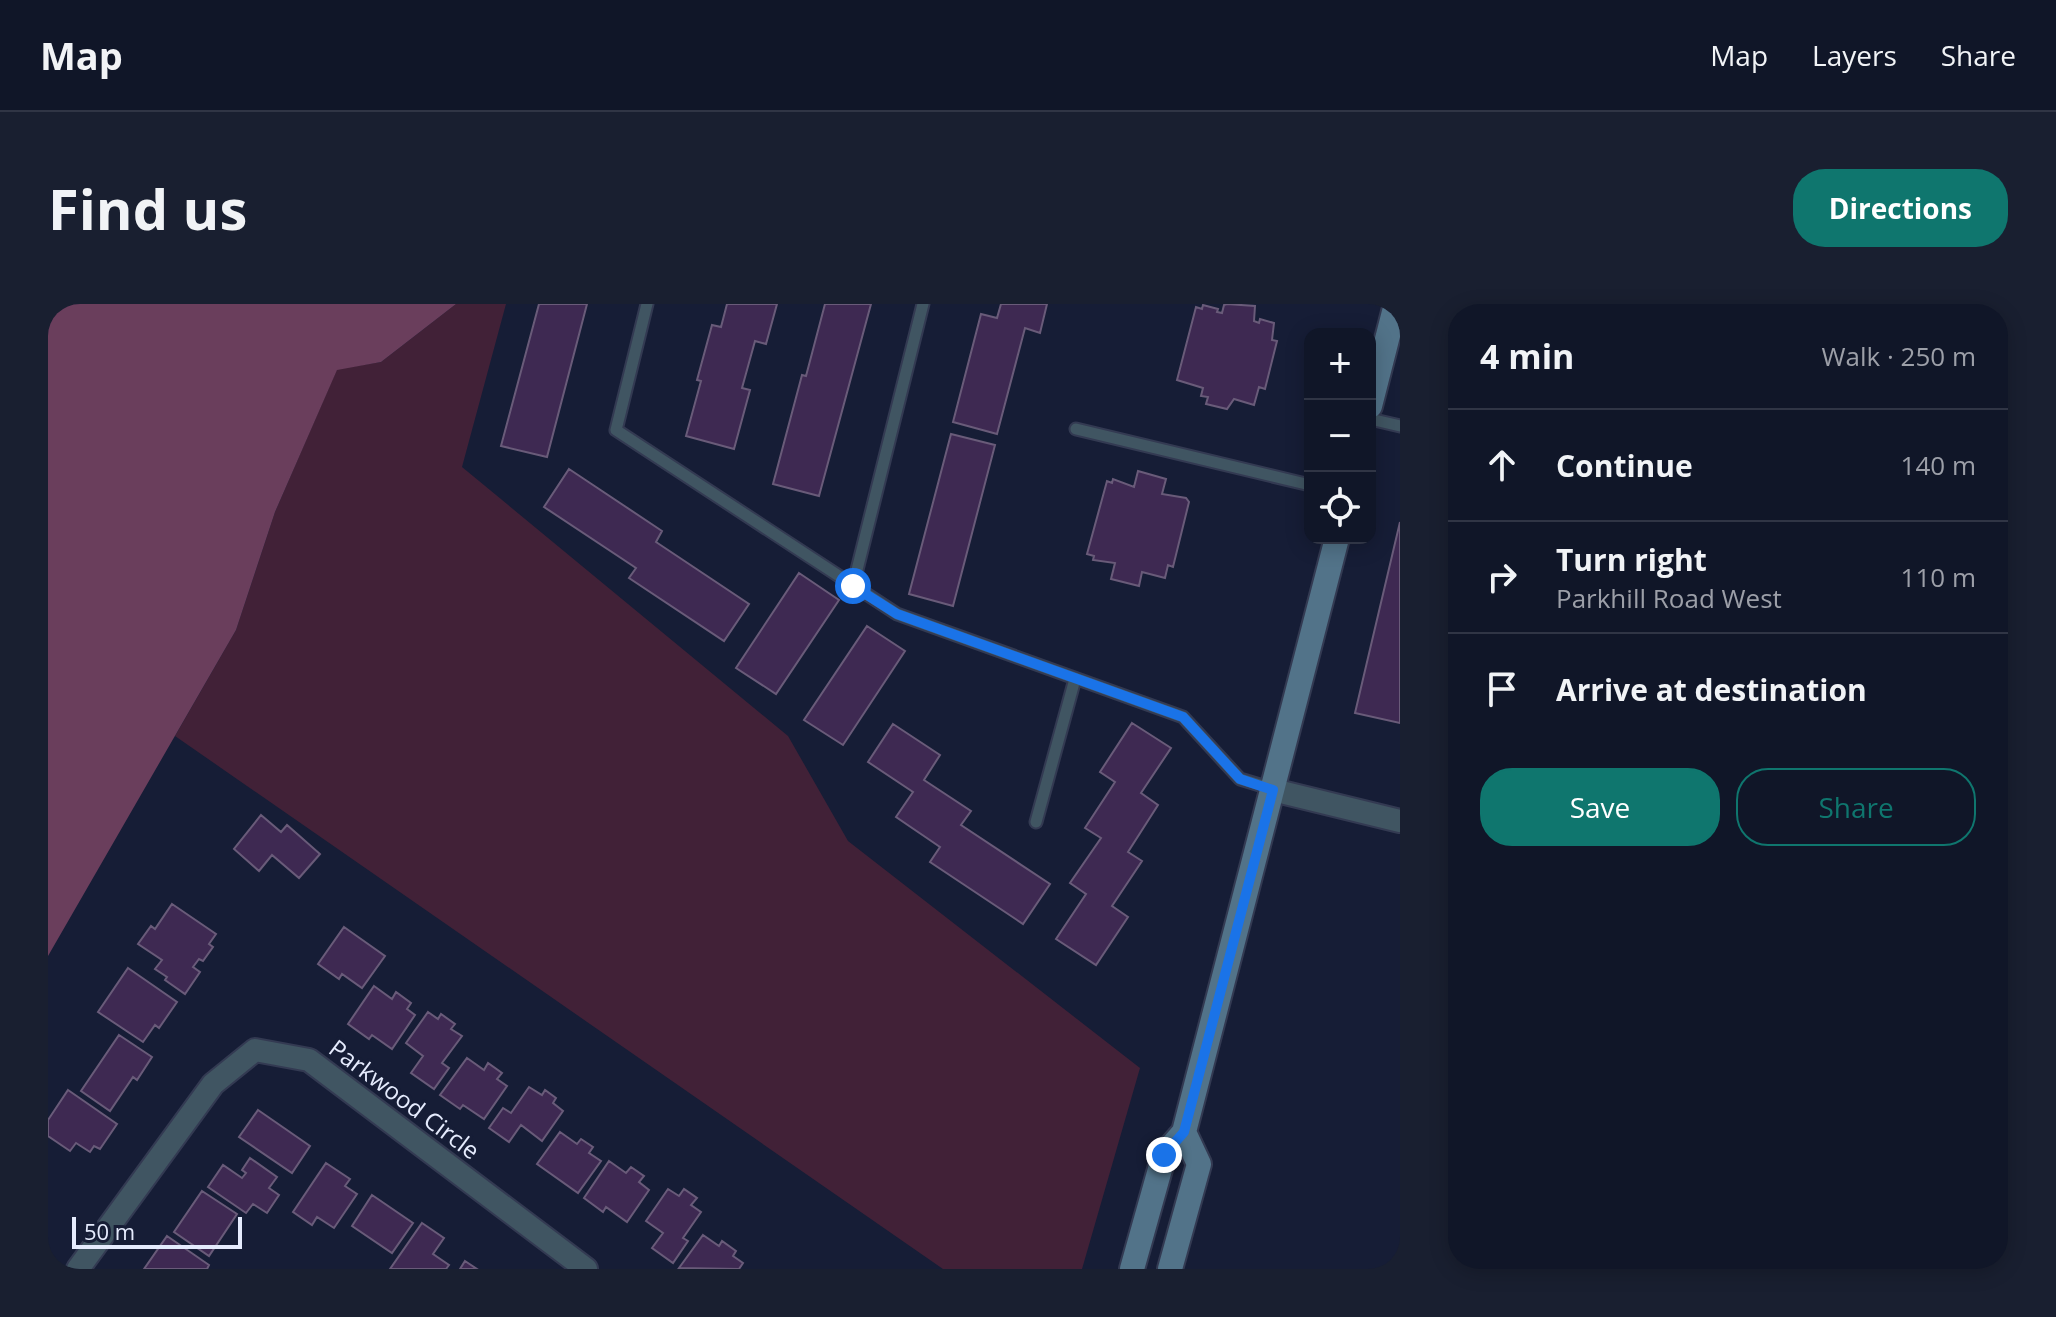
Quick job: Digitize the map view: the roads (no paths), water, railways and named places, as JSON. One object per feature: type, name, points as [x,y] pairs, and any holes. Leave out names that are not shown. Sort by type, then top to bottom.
[{"type":"main road","points":[[1372,400],[1396,304]]},
{"type":"main road","points":[[1132,1269],[1164,1155],[1184,1132],[1335,544]]},
{"type":"main road","points":[[1170,1269],[1199,1164],[1184,1132]]},
{"type":"street","points":[[1273,790],[1400,821]]},
{"type":"street","name":"Parkwood Circle","points":[[78,1269],[213,1084],[255,1050],[309,1060],[586,1269]]},
{"type":"lane","points":[[647,304],[616,430],[897,614],[1183,717],[1240,779],[1273,790]]},
{"type":"lane","points":[[853,586],[923,304]]},
{"type":"lane","points":[[1376,420],[1400,426]]},
{"type":"lane","points":[[1076,429],[1304,484]]},
{"type":"lane","points":[[1036,822],[1075,679]]}]
